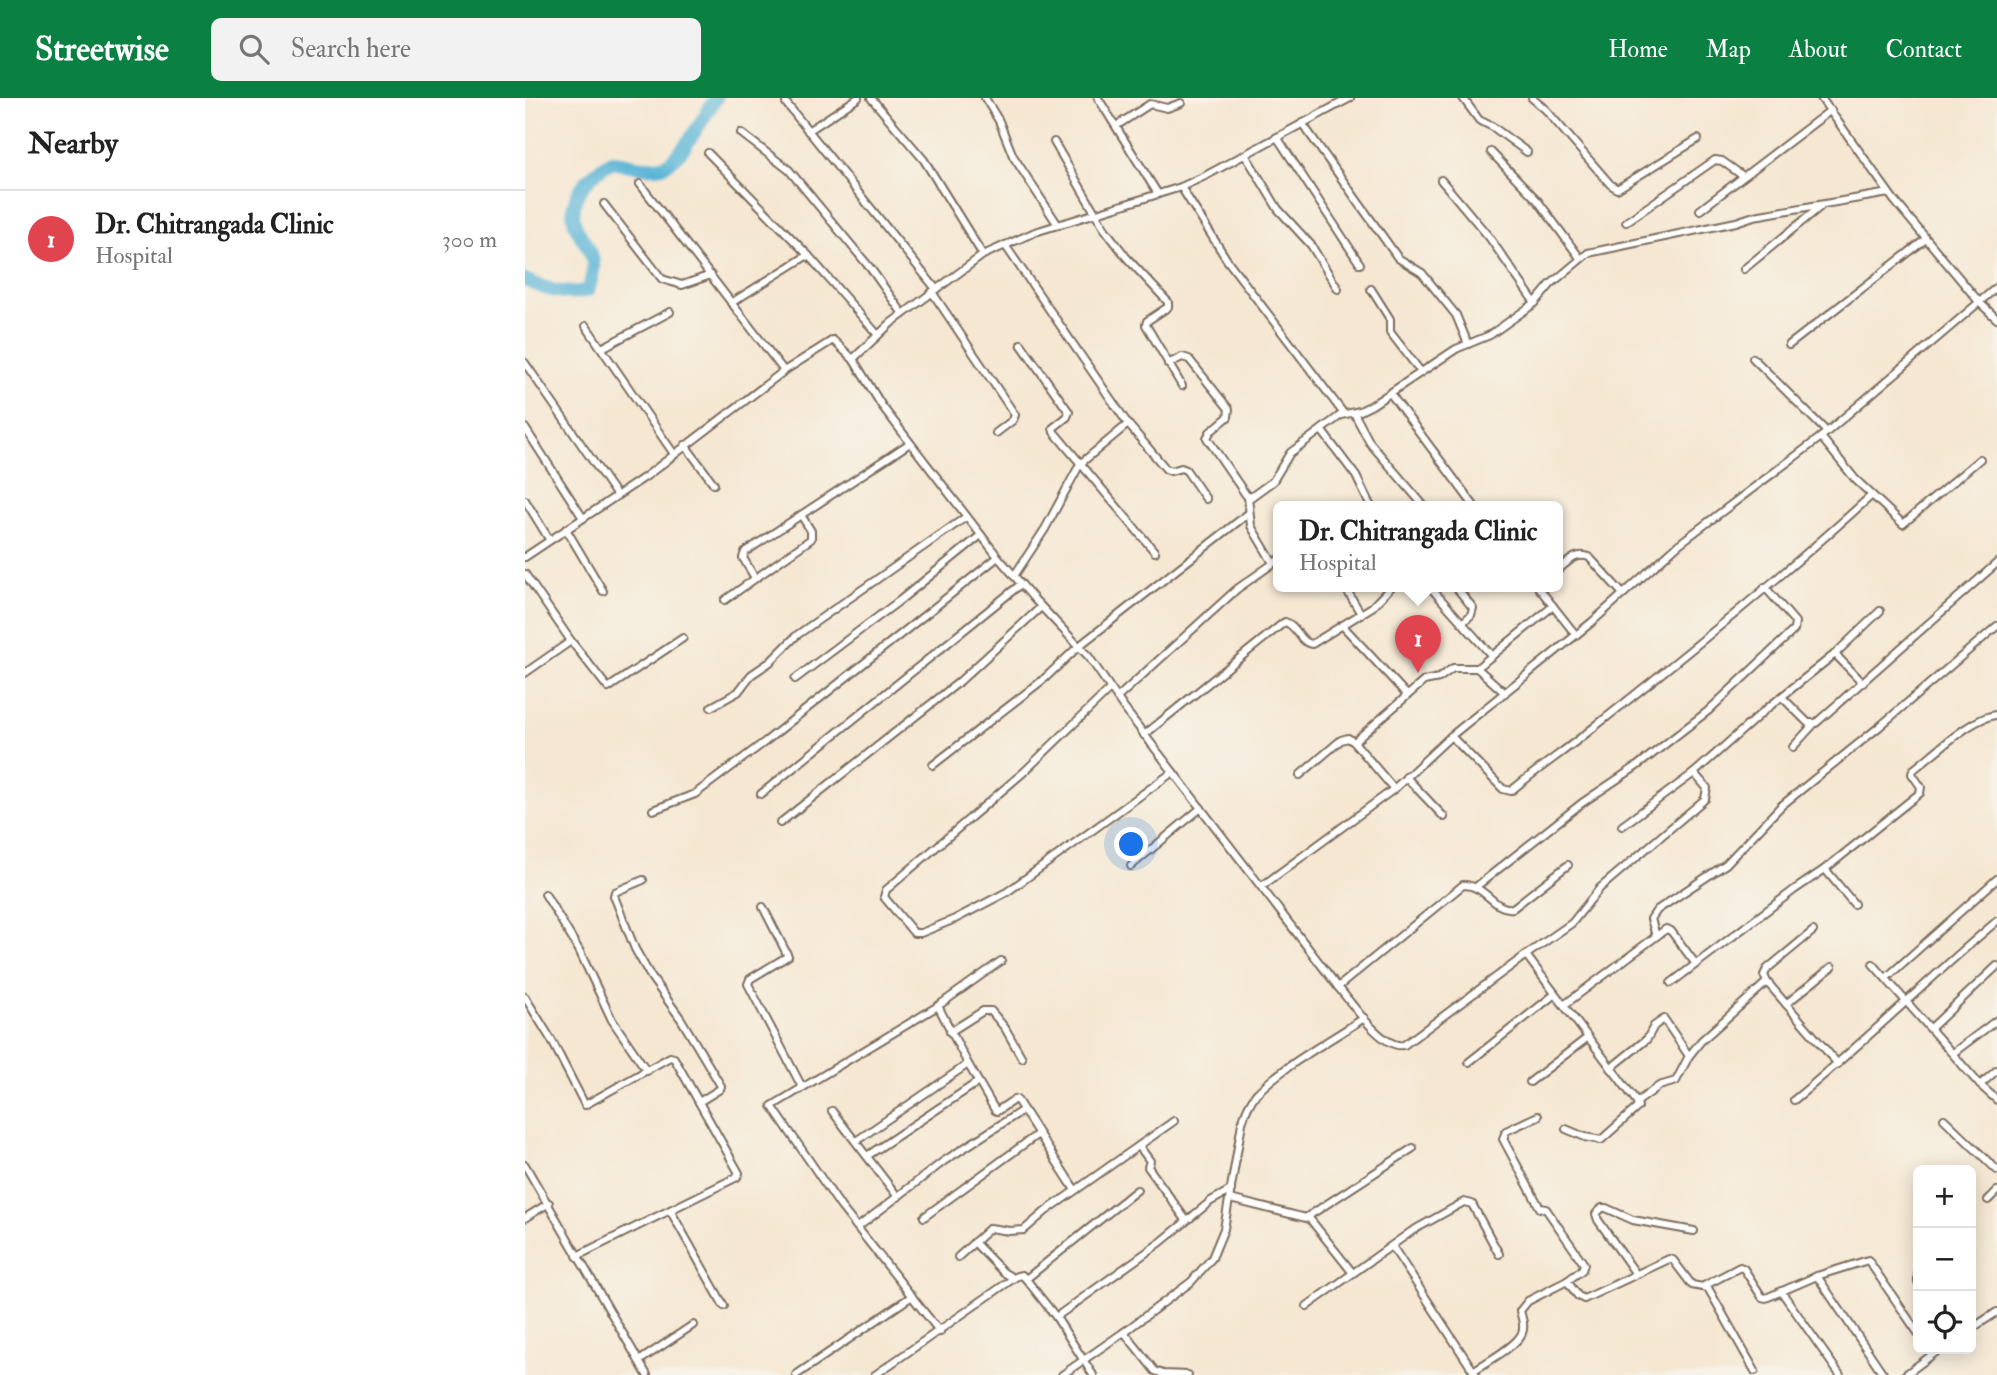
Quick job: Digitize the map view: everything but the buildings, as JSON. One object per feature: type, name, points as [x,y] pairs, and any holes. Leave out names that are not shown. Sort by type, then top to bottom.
[{"type":"street","points":[[808,131],[858,98]]},
{"type":"street","points":[[871,98],[924,160],[982,255]]},
{"type":"street","points":[[985,98],[999,121],[1013,156],[1058,225]]},
{"type":"street","points":[[1098,98],[1158,194]]},
{"type":"street","points":[[853,359],[903,314],[982,255],[1058,225],[1181,187],[1246,156],[1335,101],[1350,98]]},
{"type":"street","points":[[1463,98],[1479,120],[1527,152]]},
{"type":"street","points":[[1532,98],[1617,189],[1699,139]]},
{"type":"street","points":[[1821,98],[1889,193],[1980,303],[1997,319]]},
{"type":"street","points":[[786,103],[934,291],[1015,415],[1013,420],[996,433]]},
{"type":"street","points":[[1116,126],[1150,104],[1167,108],[1181,103]]},
{"type":"street","points":[[1700,210],[1831,110]]},
{"type":"street","points":[[1301,123],[1398,258],[1422,273],[1456,315],[1468,344]]},
{"type":"street","points":[[741,133],[789,170],[871,269],[903,314]]},
{"type":"street","points":[[1277,137],[1360,264]]},
{"type":"street","points":[[1054,142],[1094,214],[1121,250],[1169,304],[1146,323],[1182,386]]},
{"type":"street","points":[[1490,152],[1538,201],[1580,258]]},
{"type":"street","points":[[708,153],[808,255],[878,335]]},
{"type":"street","points":[[1246,156],[1278,209],[1311,245],[1338,289]]},
{"type":"street","points":[[1626,222],[1715,160],[1722,161],[1743,176]]},
{"type":"street","points":[[1441,180],[1489,237],[1535,303]]},
{"type":"street","points":[[640,184],[784,371]]},
{"type":"street","points":[[1181,187],[1227,260],[1344,414]]},
{"type":"street","points":[[1248,497],[1273,481],[1290,453],[1344,414],[1354,412],[1390,393],[1468,344],[1490,335],[1535,303],[1551,284],[1580,258],[1595,251],[1737,222],[1754,216],[1889,193]]},
{"type":"street","points":[[604,204],[662,279],[687,284],[711,275]]},
{"type":"street","points":[[1744,269],[1821,205]]},
{"type":"street","points":[[1789,345],[1926,239]]},
{"type":"street","points":[[1005,245],[1128,424],[1166,469],[1186,470],[1206,499]]},
{"type":"street","points":[[731,303],[808,255]]},
{"type":"street","points":[[1262,886],[1394,789],[1451,736],[1576,635],[1679,544],[1824,435],[1997,287]]},
{"type":"street","points":[[1371,289],[1390,319],[1390,332],[1421,372]]},
{"type":"street","points":[[602,348],[670,312]]},
{"type":"street","points":[[586,326],[674,454]]},
{"type":"street","points":[[525,557],[617,496],[784,371],[833,340],[853,359],[882,406],[981,536],[1041,607],[1089,657],[1144,735],[1338,987],[1392,1045],[1403,1045],[1572,923],[1600,888],[1705,799],[1707,788],[1694,773]]},
{"type":"street","points":[[1021,344],[1067,410],[1067,417],[1053,430],[1155,552]]},
{"type":"street","points":[[1168,364],[1182,357],[1189,359],[1229,409],[1228,417],[1210,432],[1207,438],[1248,497],[1251,526],[1273,557]]},
{"type":"street","points":[[1753,358],[1824,435],[1855,479],[1901,524],[1906,523],[1980,459]]},
{"type":"street","points":[[525,363],[617,496]]},
{"type":"street","points":[[1390,393],[1471,501]]},
{"type":"street","points":[[1354,412],[1370,443],[1420,501]]},
{"type":"street","points":[[1014,576],[1045,529],[1080,464],[1128,424]]},
{"type":"street","points":[[525,428],[583,518]]},
{"type":"street","points":[[1322,431],[1356,476],[1368,501]]},
{"type":"street","points":[[755,578],[743,558],[745,552],[910,443]]},
{"type":"street","points":[[685,445],[714,484]]},
{"type":"street","points":[[1451,736],[1503,789],[1511,791],[1591,730],[1872,495]]},
{"type":"street","points":[[525,499],[549,539]]},
{"type":"street","points":[[933,765],[1249,513]]},
{"type":"street","points":[[725,600],[811,539],[811,531],[801,516]]},
{"type":"street","points":[[711,706],[738,692],[751,675],[770,662],[797,635],[966,517]]},
{"type":"street","points":[[566,529],[603,590]]},
{"type":"street","points":[[795,679],[981,536]]},
{"type":"street","points":[[1563,566],[1572,558],[1584,555],[1623,594]]},
{"type":"street","points":[[653,810],[695,794],[998,557]]},
{"type":"street","points":[[1117,698],[1237,589],[1273,563]]},
{"type":"street","points":[[1793,747],[1813,724],[1997,563]]},
{"type":"street","points":[[525,574],[571,641],[610,688],[683,638]]},
{"type":"street","points":[[761,794],[1021,584]]},
{"type":"street","points":[[1478,887],[1582,803],[1637,766],[1708,711],[1794,630],[1795,622],[1765,587]]},
{"type":"street","points":[[1348,592],[1361,614]]},
{"type":"street","points":[[1144,735],[1282,624],[1291,624],[1310,644],[1361,614],[1386,592]]},
{"type":"street","points":[[1435,592],[1492,656]]},
{"type":"street","points":[[1460,592],[1473,608],[1472,615],[1463,622]]},
{"type":"street","points":[[1542,592],[1576,635]]},
{"type":"street","points":[[1354,742],[1424,681],[1439,678],[1453,668],[1477,668],[1553,606]]},
{"type":"street","points":[[779,823],[959,681],[1041,607]]},
{"type":"street","points":[[1622,826],[1694,773],[1835,654],[1879,611]]},
{"type":"street","points":[[1342,625],[1407,695]]},
{"type":"street","points":[[1656,936],[1651,919],[1657,910],[1726,864],[1780,806],[1879,727],[1997,626]]},
{"type":"street","points":[[525,673],[571,641]]},
{"type":"street","points":[[1835,654],[1863,683]]},
{"type":"street","points":[[1477,668],[1505,693]]},
{"type":"street","points":[[1110,689],[1025,771],[886,890],[884,897],[914,933],[921,933],[955,919],[1007,892],[1173,772]]},
{"type":"street","points":[[1782,697],[1808,723],[1813,724]]},
{"type":"street","points":[[1671,983],[1825,869],[1920,793],[1922,789],[1912,776],[1913,770],[1973,724],[1984,717],[1997,715]]},
{"type":"street","points":[[1300,775],[1345,738],[1354,742],[1394,789]]},
{"type":"street","points":[[1406,777],[1444,817]]},
{"type":"street","points":[[1131,866],[1201,808]]},
{"type":"street","points":[[1338,987],[1463,885],[1478,887],[1500,906],[1509,909],[1569,866]]},
{"type":"street","points":[[1825,869],[1854,904]]},
{"type":"street","points":[[1886,978],[1997,879]]},
{"type":"street","points":[[643,880],[615,892],[614,896],[635,949],[721,1086],[699,1102]]},
{"type":"street","points":[[545,894],[579,950],[612,1020],[647,1071]]},
{"type":"street","points":[[764,907],[788,956],[750,979],[748,984],[802,1087]]},
{"type":"street","points":[[1794,1100],[1997,921]]},
{"type":"street","points":[[1564,1006],[1663,930],[1668,929],[1695,963]]},
{"type":"street","points":[[1813,931],[1767,969],[1764,975],[1767,982],[1838,1064]]},
{"type":"street","points":[[1525,955],[1637,1102],[1638,1107],[1604,1138],[1585,1138],[1566,1129]]},
{"type":"street","points":[[940,1332],[858,1227],[772,1109],[773,1105],[802,1087],[938,1006],[1001,961]]},
{"type":"street","points":[[1874,964],[1980,1085],[1997,1100]]},
{"type":"street","points":[[1931,1028],[1997,966]]},
{"type":"street","points":[[1786,1004],[1832,967]]},
{"type":"street","points":[[1637,1102],[1659,1086],[1674,1083],[1689,1056],[1710,1032],[1767,982]]},
{"type":"street","points":[[1469,1062],[1555,994]]},
{"type":"street","points":[[525,997],[552,1041],[585,1105],[673,1057],[739,1175],[577,1256]]},
{"type":"street","points":[[938,1006],[996,1111],[1015,1099],[1075,1190]]},
{"type":"street","points":[[950,1032],[983,1012],[991,1011],[1005,1028],[1022,1058]]},
{"type":"street","points":[[1062,1375],[1191,1282],[1212,1258],[1224,1229],[1242,1123],[1255,1096],[1364,1018]]},
{"type":"street","points":[[1611,1068],[1647,1039],[1654,1026],[1664,1019],[1689,1056]]},
{"type":"street","points":[[1953,1053],[1997,1020]]},
{"type":"street","points":[[1530,1082],[1587,1038]]},
{"type":"street","points":[[856,1141],[968,1064]]},
{"type":"street","points":[[1980,1085],[1997,1070]]},
{"type":"street","points":[[867,1156],[978,1082]]},
{"type":"street","points":[[858,1227],[944,1161],[1023,1110]]},
{"type":"street","points":[[832,1111],[898,1197]]},
{"type":"street","points":[[1392,1246],[1474,1373],[1513,1343],[1522,1333],[1520,1311],[1528,1301],[1567,1281],[1582,1269],[1584,1264],[1546,1209],[1540,1208],[1503,1139],[1506,1131],[1538,1116]]},
{"type":"street","points":[[1944,1119],[1997,1170]]},
{"type":"street","points":[[958,1257],[990,1228],[1024,1230],[1075,1190],[1174,1121]]},
{"type":"street","points":[[924,1217],[1038,1134]]},
{"type":"street","points":[[1139,1146],[1150,1161],[1148,1167],[1187,1220]]},
{"type":"street","points":[[1307,1217],[1413,1148]]},
{"type":"street","points":[[525,1165],[647,1375]]},
{"type":"street","points":[[1026,1279],[1137,1190]]},
{"type":"street","points":[[1056,1317],[1161,1242],[1210,1201],[1231,1190]]},
{"type":"street","points":[[1988,1200],[1997,1191]]},
{"type":"street","points":[[1230,1199],[1307,1217],[1352,1272]]},
{"type":"street","points":[[1307,1306],[1352,1272],[1445,1211],[1467,1201],[1472,1204],[1499,1254]]},
{"type":"street","points":[[525,1218],[549,1203]]},
{"type":"street","points":[[1636,1274],[1598,1220],[1596,1213],[1600,1209],[1606,1208],[1633,1220],[1694,1231]]},
{"type":"street","points":[[670,1210],[724,1306]]},
{"type":"street","points":[[974,1242],[1003,1272],[1013,1278]]},
{"type":"street","points":[[1567,1281],[1578,1296],[1584,1299],[1670,1259],[1692,1286],[1704,1286],[1740,1267],[1762,1297],[1766,1298],[1817,1276],[1868,1260],[1913,1326]]},
{"type":"street","points":[[874,1375],[940,1332],[1013,1278],[1022,1275],[1056,1317],[1093,1375]]},
{"type":"street","points":[[1817,1276],[1884,1374]]},
{"type":"street","points":[[1704,1286],[1708,1288],[1755,1371]]},
{"type":"street","points":[[1781,1291],[1840,1375]]},
{"type":"street","points":[[796,1375],[912,1296]]},
{"type":"street","points":[[1976,1326],[1997,1312]]},
{"type":"street","points":[[639,1361],[693,1325]]},
{"type":"street","points":[[1124,1332],[1155,1371],[1188,1375]]},
{"type":"street","points":[[1905,1375],[1930,1354]]},
{"type":"waterway","points":[[525,280],[564,292],[588,290],[593,263],[575,225],[573,210],[583,185],[612,161],[650,167],[669,163],[684,147],[716,98]]},
{"type":"place","name":"Dr. Chitrangada Clinic","points":[[1418,673]]}]
